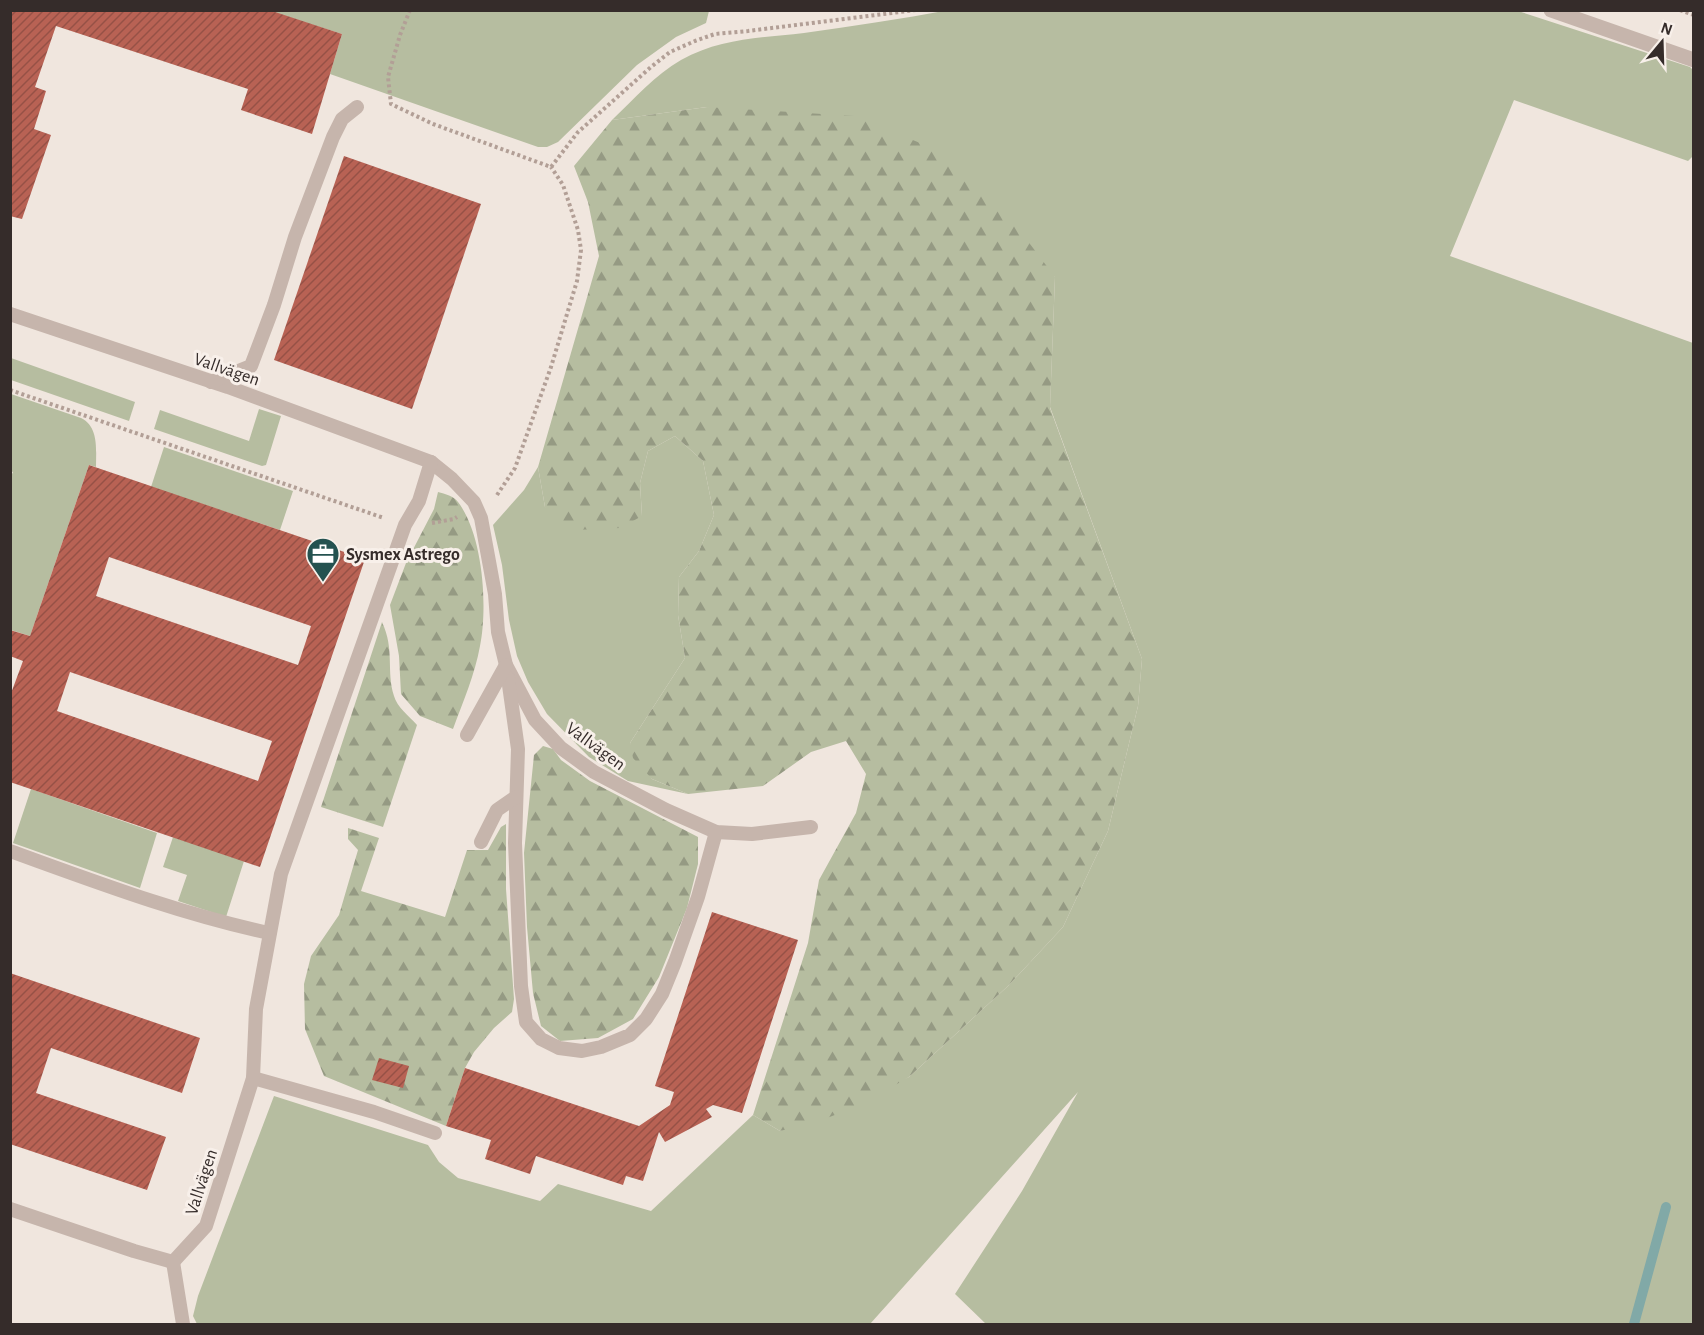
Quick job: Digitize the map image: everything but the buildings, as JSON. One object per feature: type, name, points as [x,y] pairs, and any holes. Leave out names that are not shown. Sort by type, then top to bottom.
[{"type":"street","points":[[1551,10],[1694,60]]},
{"type":"lane","points":[[211,382],[251,366],[274,305],[302,218],[333,137],[342,119],[357,107]]},
{"type":"lane","name":"Vallvägen","points":[[10,314],[211,382],[431,462],[452,479],[474,502],[482,518],[495,594],[498,632],[506,665],[535,720],[561,747],[604,777],[666,810],[716,832],[752,834],[811,827]]},
{"type":"lane","name":"Vallvägen","points":[[173,1262],[206,1226],[253,1078],[256,1009],[281,874],[405,525],[419,501],[431,462]]},
{"type":"lane","points":[[467,735],[506,665]]},
{"type":"lane","points":[[506,665],[518,749],[515,843],[521,986],[526,1022],[541,1039],[559,1048],[582,1051],[601,1047],[630,1035],[646,1019],[662,994],[675,962],[698,897],[716,832]]},
{"type":"lane","points":[[481,842],[497,810],[516,797]]},
{"type":"lane","points":[[10,851],[140,898],[218,922],[269,933]]},
{"type":"lane","points":[[253,1078],[374,1112],[435,1133]]},
{"type":"lane","points":[[10,1209],[173,1262],[183,1324]]},
{"type":"path","points":[[410,10],[388,77],[391,104],[433,124],[551,167],[563,185],[578,230],[581,250],[577,281],[562,333],[514,468],[482,518]]},
{"type":"path","points":[[551,167],[579,132],[651,67],[670,52],[695,41],[715,34],[916,10]]},
{"type":"path","points":[[1680,10],[1694,15]]},
{"type":"path","points":[[10,390],[405,525],[454,519],[474,502]]},
{"type":"green space","points":[[949,10],[1518,11],[1690,67],[1693,70],[1693,156],[1688,161],[1514,100],[1450,256],[1693,343],[1693,1324],[986,1324],[955,1294],[1022,1191],[1078,1092],[870,1324],[197,1324],[193,1316],[198,1296],[274,1096],[428,1145],[439,1162],[458,1178],[540,1201],[558,1184],[651,1211],[753,1115],[780,1131],[909,1077],[1008,986],[1063,927],[1108,831],[1138,706],[1142,659],[1050,407],[1055,277],[707,107],[612,120],[671,66],[711,47],[741,40]]},
{"type":"green space","points":[[269,11],[709,11],[706,23],[676,37],[637,65],[558,142],[547,147],[538,147],[330,74],[342,34]]},
{"type":"green space","points":[[707,107],[854,116],[925,145],[986,186],[1055,277],[1050,408],[1142,659],[1138,706],[1108,831],[1063,927],[1008,986],[909,1077],[861,1105],[819,1121],[780,1131],[753,1115],[808,943],[819,880],[856,813],[866,774],[846,741],[811,752],[763,786],[688,794],[652,779],[633,758],[630,743],[685,658],[678,615],[679,577],[699,551],[714,515],[703,461],[675,436],[648,451],[640,483],[642,516],[620,528],[574,530],[545,507],[538,467],[599,256],[588,202],[574,166],[612,120]]},
{"type":"green space","points":[[11,358],[135,402],[129,421],[11,380]]},
{"type":"green space","points":[[11,394],[81,418],[91,427],[96,446],[96,467],[89,465],[30,636],[11,630],[10,478],[13,472],[10,471]]},
{"type":"green space","points":[[259,409],[281,416],[266,465],[262,466],[154,429],[160,410],[249,441]]},
{"type":"green space","points":[[675,436],[703,461],[714,515],[699,551],[679,577],[678,615],[685,658],[630,743],[652,779],[688,794],[628,781],[589,757],[547,714],[528,682],[517,656],[493,525],[524,490],[538,467],[545,507],[642,516],[640,483],[648,451]]},
{"type":"green space","points":[[164,447],[293,491],[280,530],[151,487]]},
{"type":"green space","points":[[438,492],[456,500],[466,516],[478,552],[483,592],[482,630],[478,656],[453,729],[420,716],[401,694],[399,656],[390,605],[406,563],[434,509]]},
{"type":"green space","points":[[382,622],[388,642],[394,696],[400,708],[417,725],[383,827],[321,807]]},
{"type":"green space","points":[[543,746],[553,749],[561,760],[590,781],[698,837],[698,864],[687,908],[659,977],[633,1019],[598,1038],[560,1041],[541,1026],[533,993],[524,853],[534,755]]},
{"type":"green space","points":[[31,789],[157,833],[140,888],[13,843]]},
{"type":"green space","points":[[506,824],[506,889],[514,999],[512,1012],[494,1028],[474,1052],[465,1068],[446,1126],[324,1076],[305,1029],[304,984],[311,956],[339,915],[358,850],[348,839],[348,828],[379,838],[361,891],[445,917],[467,850],[488,850],[501,827]]},
{"type":"green space","points":[[173,837],[244,861],[226,917],[178,901],[187,875],[163,867]]},
{"type":"waterway","points":[[1634,1324],[1666,1207]]},
{"type":"place","name":"Sysmex Astrego","points":[[323,583]]}]
